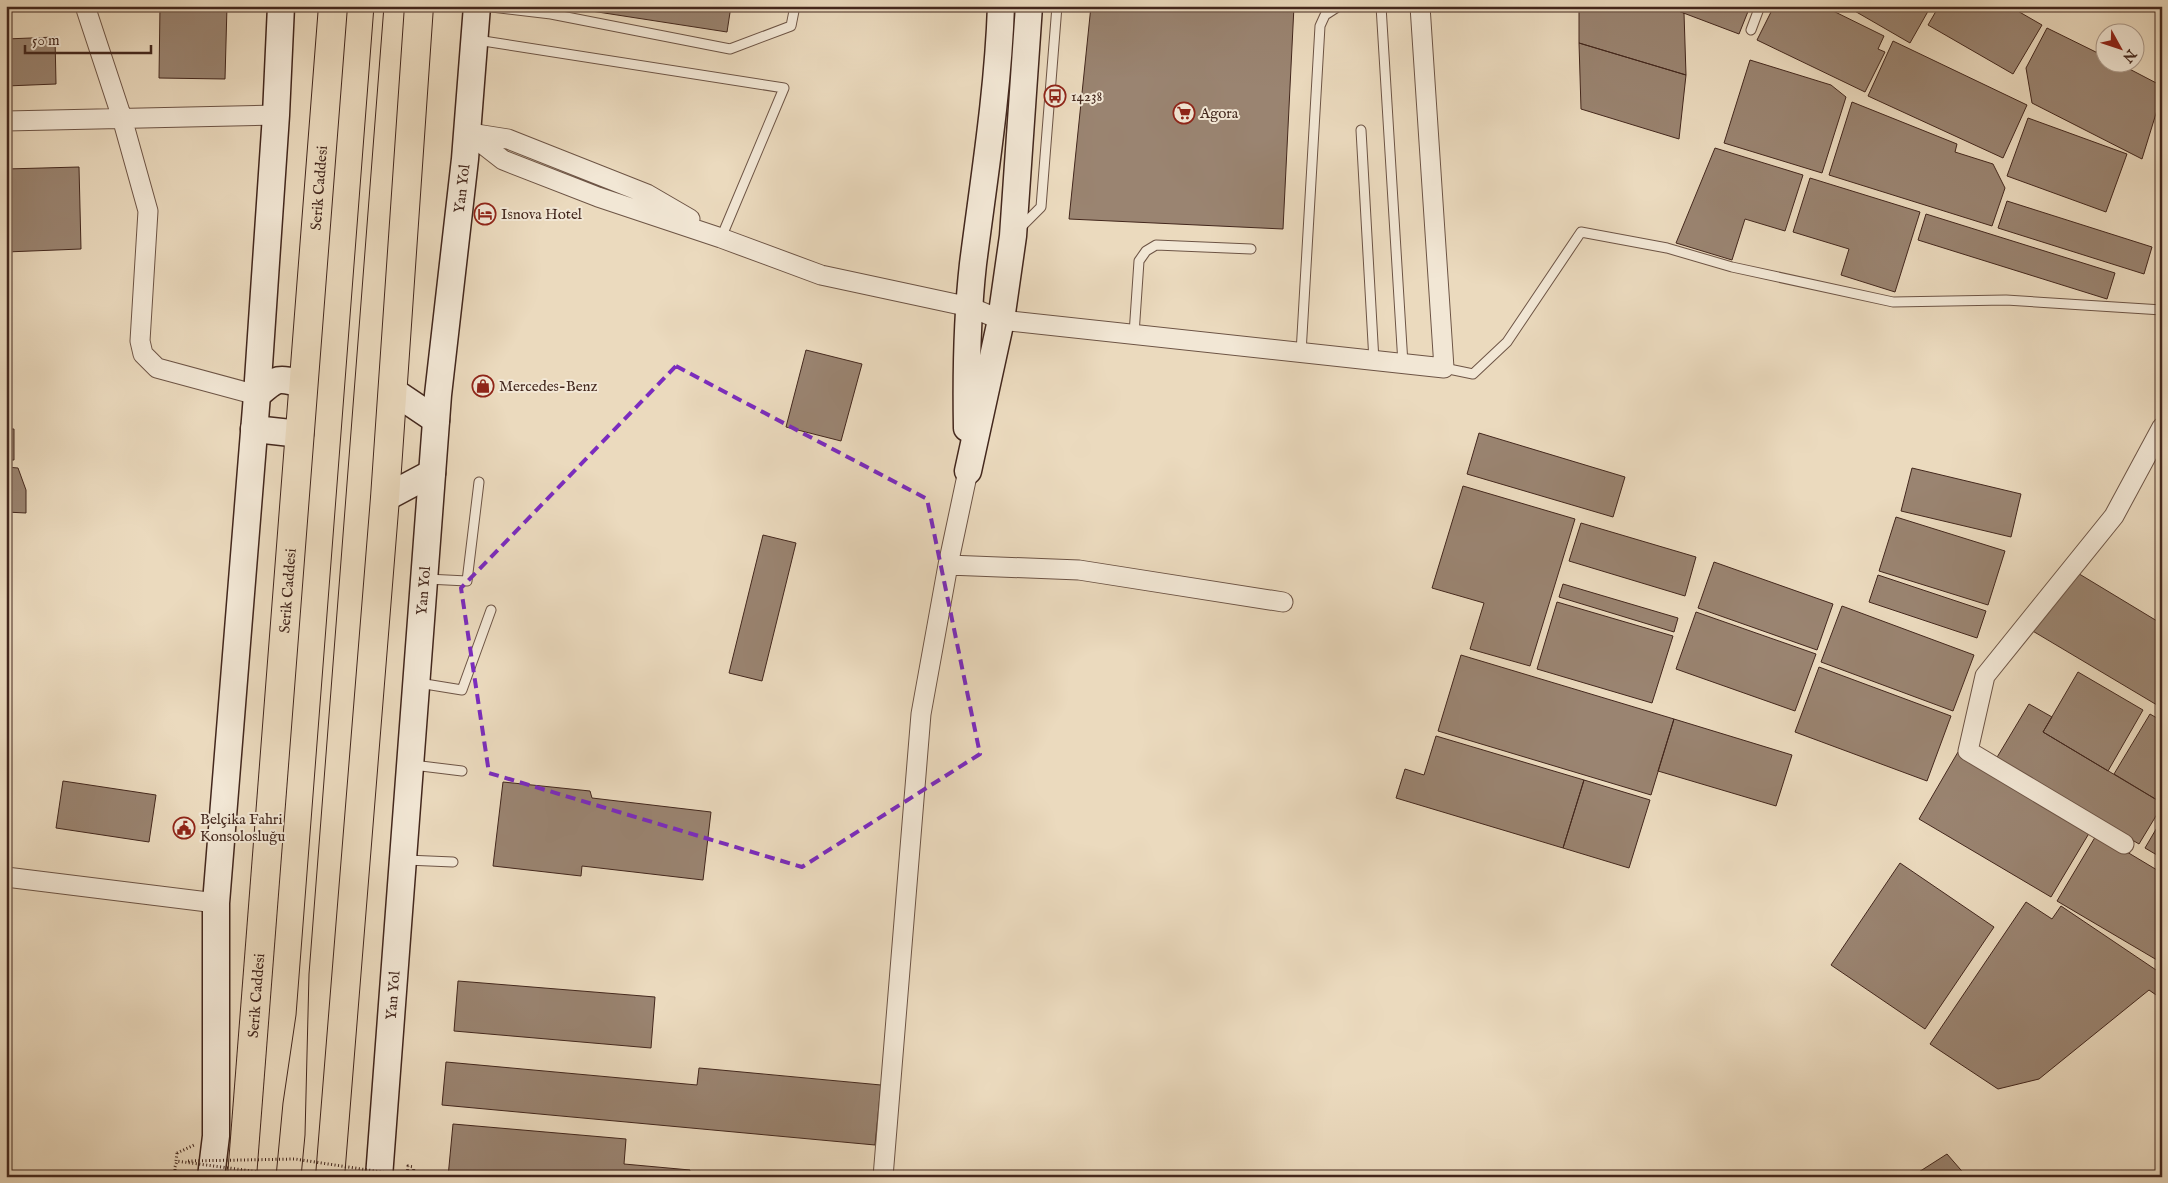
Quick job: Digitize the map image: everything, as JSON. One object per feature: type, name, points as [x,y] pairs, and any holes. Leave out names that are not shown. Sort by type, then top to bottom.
[{"type":"highway","name":"Serik Caddesi","points":[[242,1177],[333,6]]},
{"type":"highway","points":[[330,1177],[385,498],[419,6]]},
{"type":"street","points":[[85,6],[122,118],[148,211],[140,341],[143,354],[157,368],[257,395]]},
{"type":"street","points":[[211,1177],[216,1136],[216,903],[257,395],[276,115],[281,6]]},
{"type":"street","name":"Yan Yol","points":[[379,1177],[436,420],[467,132],[477,6]]},
{"type":"street","points":[[968,471],[966,370],[970,307],[973,265],[986,175],[1001,6]]},
{"type":"street","points":[[884,1177],[921,714],[948,565],[1001,320],[1013,236],[1029,6]]},
{"type":"street","points":[[467,132],[503,160],[598,197],[721,238],[821,275],[970,307],[1001,320],[1444,368],[1420,6]]},
{"type":"street","points":[[6,121],[276,115]]},
{"type":"street","points":[[257,395],[268,384],[276,380],[303,384]]},
{"type":"street","points":[[393,391],[436,420]]},
{"type":"street","points":[[2124,844],[1968,751],[1986,676],[2114,516],[2162,427]]},
{"type":"street","points":[[254,429],[300,434]]},
{"type":"street","points":[[385,498],[432,473]]},
{"type":"street","points":[[948,565],[1079,570],[1283,602]]},
{"type":"street","points":[[6,876],[216,903]]},
{"type":"lane","points":[[483,6],[551,14],[730,49],[791,26],[795,6]]},
{"type":"lane","points":[[1013,236],[1041,207],[1057,6]]},
{"type":"lane","points":[[1301,353],[1320,26],[1325,15],[1339,6]]},
{"type":"lane","points":[[1381,6],[1403,364]]},
{"type":"lane","points":[[1751,30],[1760,6]]},
{"type":"lane","points":[[2157,6],[2162,10]]},
{"type":"lane","points":[[475,39],[784,88],[721,238]]},
{"type":"lane","points":[[1361,130],[1374,361]]},
{"type":"lane","points":[[1444,368],[1473,374],[1508,342],[1581,232],[1668,248],[1732,267],[1893,302],[2006,300],[2162,310]]},
{"type":"lane","points":[[1134,334],[1139,261],[1151,247],[1156,245],[1251,249]]},
{"type":"lane","points":[[425,579],[467,581],[479,482]]},
{"type":"lane","points":[[417,683],[462,690],[491,610]]},
{"type":"lane","points":[[411,764],[462,771]]},
{"type":"lane","points":[[403,860],[453,862]]},
{"type":"path","points":[[175,1177],[176,1153]]},
{"type":"path","points":[[176,1161],[295,1159],[413,1177]]},
{"type":"path","points":[[176,1161],[283,1176],[413,1177]]},
{"type":"path","points":[[407,1177],[408,1166],[414,1167],[413,1177]]},
{"type":"highlighted area","points":[[676,366],[927,499],[980,754],[802,867],[489,773],[461,588]]},
{"type":"building","points":[[160,6],[227,6],[225,79],[159,78]]},
{"type":"building","points":[[559,6],[731,6],[727,32]]},
{"type":"building","name":"Agora","points":[[1091,6],[1294,6],[1283,229],[1069,219]]},
{"type":"building","points":[[1579,6],[1664,6],[1684,13],[1686,75],[1579,43]]},
{"type":"building","points":[[1665,6],[1743,6],[1749,9],[1739,34]]},
{"type":"building","points":[[1774,6],[1823,6],[1884,36],[1878,49],[1885,52],[1865,92],[1757,40]]},
{"type":"building","points":[[1846,6],[1931,6],[1910,43]]},
{"type":"building","points":[[1939,6],[2009,6],[2042,25],[2013,74],[1928,25]]},
{"type":"building","points":[[2047,28],[2096,52],[2096,72],[2135,72],[2162,86],[2162,94],[2142,159],[2032,103],[2026,68]]},
{"type":"building","points":[[55,37],[56,84],[6,86],[6,39]]},
{"type":"building","points":[[1893,41],[2027,105],[2003,158],[1868,96]]},
{"type":"building","points":[[1579,43],[1686,75],[1679,139],[1581,109]]},
{"type":"building","points":[[1750,60],[1831,85],[1846,97],[1822,173],[1724,143]]},
{"type":"building","points":[[1852,102],[1957,144],[1955,152],[1993,164],[2005,188],[1992,226],[1829,175]]},
{"type":"building","points":[[2028,118],[2127,154],[2106,212],[2007,176]]},
{"type":"building","points":[[1715,148],[1803,175],[1785,231],[1745,219],[1732,260],[1676,243]]},
{"type":"building","points":[[79,167],[81,249],[6,252],[6,169]]},
{"type":"building","points":[[1810,178],[1920,212],[1895,292],[1841,275],[1849,249],[1793,232]]},
{"type":"building","points":[[2007,201],[2152,247],[2144,274],[1998,228]]},
{"type":"building","points":[[1926,214],[2115,273],[2107,299],[1918,240]]},
{"type":"building","points":[[806,350],[862,364],[841,441],[786,427]]},
{"type":"building","points":[[6,429],[14,429],[14,460],[6,460]]},
{"type":"building","points":[[1479,433],[1625,477],[1613,517],[1467,474]]},
{"type":"building","points":[[6,467],[18,468],[26,490],[26,513],[6,512]]},
{"type":"building","points":[[1912,468],[2021,494],[2011,537],[1901,511]]},
{"type":"building","points":[[1463,486],[1575,519],[1530,666],[1470,649],[1484,603],[1432,588]]},
{"type":"building","points":[[1896,517],[2005,551],[1988,605],[1879,571]]},
{"type":"building","points":[[1581,523],[1696,557],[1685,596],[1569,561]]},
{"type":"building","points":[[763,535],[796,543],[762,681],[729,673]]},
{"type":"building","points":[[1714,562],[1833,604],[1817,650],[1698,608]]},
{"type":"building","points":[[2076,572],[2162,624],[2162,708],[2031,630]]},
{"type":"building","points":[[1878,575],[1986,611],[1977,638],[1869,602]]},
{"type":"building","points":[[1563,584],[1678,618],[1674,632],[1559,597]]},
{"type":"building","points":[[1557,602],[1673,636],[1652,703],[1537,669]]},
{"type":"building","points":[[1842,606],[1974,655],[1953,711],[1821,662]]},
{"type":"building","points":[[1696,612],[1816,654],[1795,711],[1676,669]]},
{"type":"building","points":[[1461,655],[1674,719],[1651,795],[1438,731]]},
{"type":"building","points":[[1819,667],[1951,716],[1927,781],[1795,732]]},
{"type":"building","points":[[2078,672],[2143,710],[2108,771],[2043,732]]},
{"type":"building","points":[[2029,704],[2052,717],[2043,732],[2162,803],[2139,844],[1996,759]]},
{"type":"building","points":[[2150,714],[2162,721],[2162,803],[2114,774]]},
{"type":"building","points":[[1674,719],[1792,755],[1776,806],[1658,771]]},
{"type":"building","points":[[1436,736],[1584,780],[1563,848],[1396,798],[1405,769],[1424,775]]},
{"type":"building","points":[[1958,752],[2091,830],[2051,897],[1919,819]]},
{"type":"building","points":[[1584,780],[1650,800],[1629,868],[1563,848]]},
{"type":"building","points":[[63,781],[156,795],[149,842],[56,828]]},
{"type":"building","points":[[503,782],[590,791],[592,798],[711,812],[703,880],[582,866],[581,876],[493,866]]},
{"type":"building","points":[[2162,819],[2162,858],[2145,848]]},
{"type":"building","points":[[2097,834],[2162,873],[2162,963],[2057,901]]},
{"type":"building","points":[[1900,863],[1994,927],[1925,1029],[1831,965]]},
{"type":"building","points":[[2026,902],[2052,919],[2061,906],[2162,974],[2162,994],[2159,997],[2149,990],[2039,1079],[1998,1089],[1930,1044]]},
{"type":"building","points":[[458,981],[655,997],[651,1048],[454,1031]]},
{"type":"building","points":[[446,1062],[697,1085],[699,1068],[881,1085],[875,1145],[442,1105]]},
{"type":"building","points":[[453,1124],[626,1139],[624,1164],[690,1170],[689,1177],[448,1177]]},
{"type":"building","points":[[1947,1154],[1967,1177],[1911,1177]]},
{"type":"tram line","points":[[276,1177],[283,1103],[296,1015],[374,6]]},
{"type":"tram line","points":[[301,1177],[305,1135],[309,974],[384,6]]},
{"type":"place","name":"14238","points":[[1055,96]]},
{"type":"place","name":"Agora","points":[[1184,113]]},
{"type":"place","name":"Isnova Hotel","points":[[485,214]]},
{"type":"place","name":"Mercedes-Benz","points":[[483,386]]},
{"type":"place","name":"Belçika Fahri Konsolosluğu","points":[[184,828]]}]
